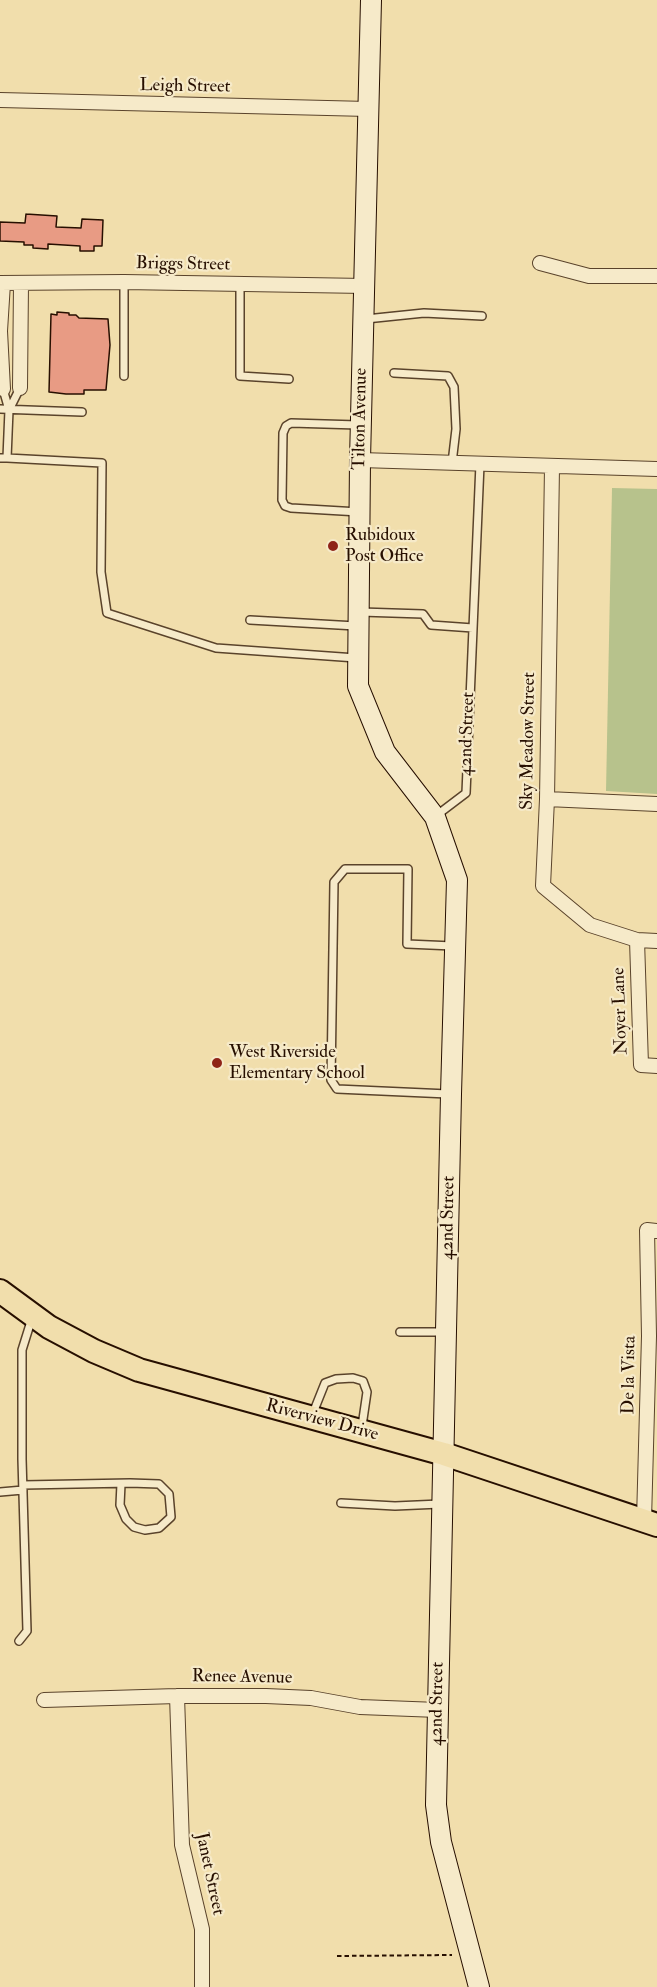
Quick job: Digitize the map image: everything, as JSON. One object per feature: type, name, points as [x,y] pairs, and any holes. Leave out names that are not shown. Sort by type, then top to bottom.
[{"type":"main road","name":"Riverview Drive","points":[[0,1291],[49,1327],[94,1351],[139,1370],[444,1454],[651,1522]]},
{"type":"street","name":"Tilton Avenue","points":[[371,0],[360,460],[358,686],[385,752],[435,817]]},
{"type":"street","name":"Leigh Street","points":[[0,100],[368,109]]},
{"type":"street","points":[[540,263],[589,276],[657,276]]},
{"type":"street","name":"Briggs Street","points":[[2,283],[124,282],[365,286]]},
{"type":"street","points":[[2,283],[0,331],[3,389]]},
{"type":"street","points":[[20,388],[21,283]]},
{"type":"street","points":[[1,353],[20,354]]},
{"type":"street","points":[[360,460],[657,469]]},
{"type":"street","name":"Sky Meadow Street","points":[[552,467],[547,799],[543,886],[590,925],[637,940],[657,941]]},
{"type":"street","points":[[547,799],[657,804]]},
{"type":"street","name":"42nd Street","points":[[435,817],[457,880],[436,1805],[441,1842],[479,1987]]},
{"type":"street","name":"Noyer Lane","points":[[637,940],[641,1065],[657,1066]]},
{"type":"street","name":"De la Vista","points":[[651,1522],[649,1336],[652,1230]]},
{"type":"street","name":"Renee Avenue","points":[[44,1700],[177,1696],[311,1698],[360,1707],[438,1710]]},
{"type":"street","name":"Janet Street","points":[[177,1696],[182,1845],[202,1929],[202,1987]]},
{"type":"lane","points":[[124,282],[124,376]]},
{"type":"lane","points":[[240,284],[240,376],[289,379]]},
{"type":"lane","points":[[364,319],[424,313],[483,316]]},
{"type":"lane","points":[[394,373],[447,376],[454,387],[456,429],[452,463]]},
{"type":"lane","points":[[20,388],[9,410],[3,458],[102,463],[101,572],[106,613],[216,648],[358,658]]},
{"type":"lane","points":[[3,389],[9,410]]},
{"type":"lane","points":[[0,409],[82,412]]},
{"type":"lane","points":[[360,512],[291,508],[285,506],[282,500],[283,433],[286,426],[291,423],[361,425]]},
{"type":"lane","name":"42nd Street","points":[[435,817],[466,793],[480,464]]},
{"type":"lane","points":[[250,620],[359,619],[423,614],[431,625],[473,628]]},
{"type":"lane","points":[[451,1094],[337,1089],[331,1080],[334,882],[345,869],[408,870],[408,944],[456,946]]},
{"type":"lane","points":[[19,1641],[27,1631],[22,1350],[33,1315]]},
{"type":"lane","points":[[400,1332],[447,1332]]},
{"type":"lane","points":[[311,1418],[325,1383],[353,1377],[363,1381],[366,1392],[361,1432]]},
{"type":"lane","points":[[0,1491],[23,1487],[121,1484],[159,1484],[169,1494],[171,1517],[159,1528],[145,1530],[134,1527],[126,1519],[120,1505],[121,1484]]},
{"type":"lane","points":[[341,1503],[395,1506],[443,1504]]},
{"type":"path","points":[[337,1956],[470,1955]]},
{"type":"green space","points":[[612,488],[657,489],[657,794],[606,791]]},
{"type":"building","points":[[26,214],[57,216],[56,227],[81,228],[82,219],[103,220],[102,246],[94,246],[94,251],[80,251],[80,246],[48,244],[48,249],[33,248],[33,245],[24,245],[24,242],[0,241],[0,222],[25,223]]},
{"type":"building","points":[[57,312],[69,313],[79,318],[108,319],[110,345],[106,390],[84,390],[84,394],[49,392],[51,314],[57,315]]},
{"type":"place","name":"Rubidoux Post Office","points":[[333,546]]},
{"type":"place","name":"West Riverside Elementary School","points":[[217,1063]]}]
